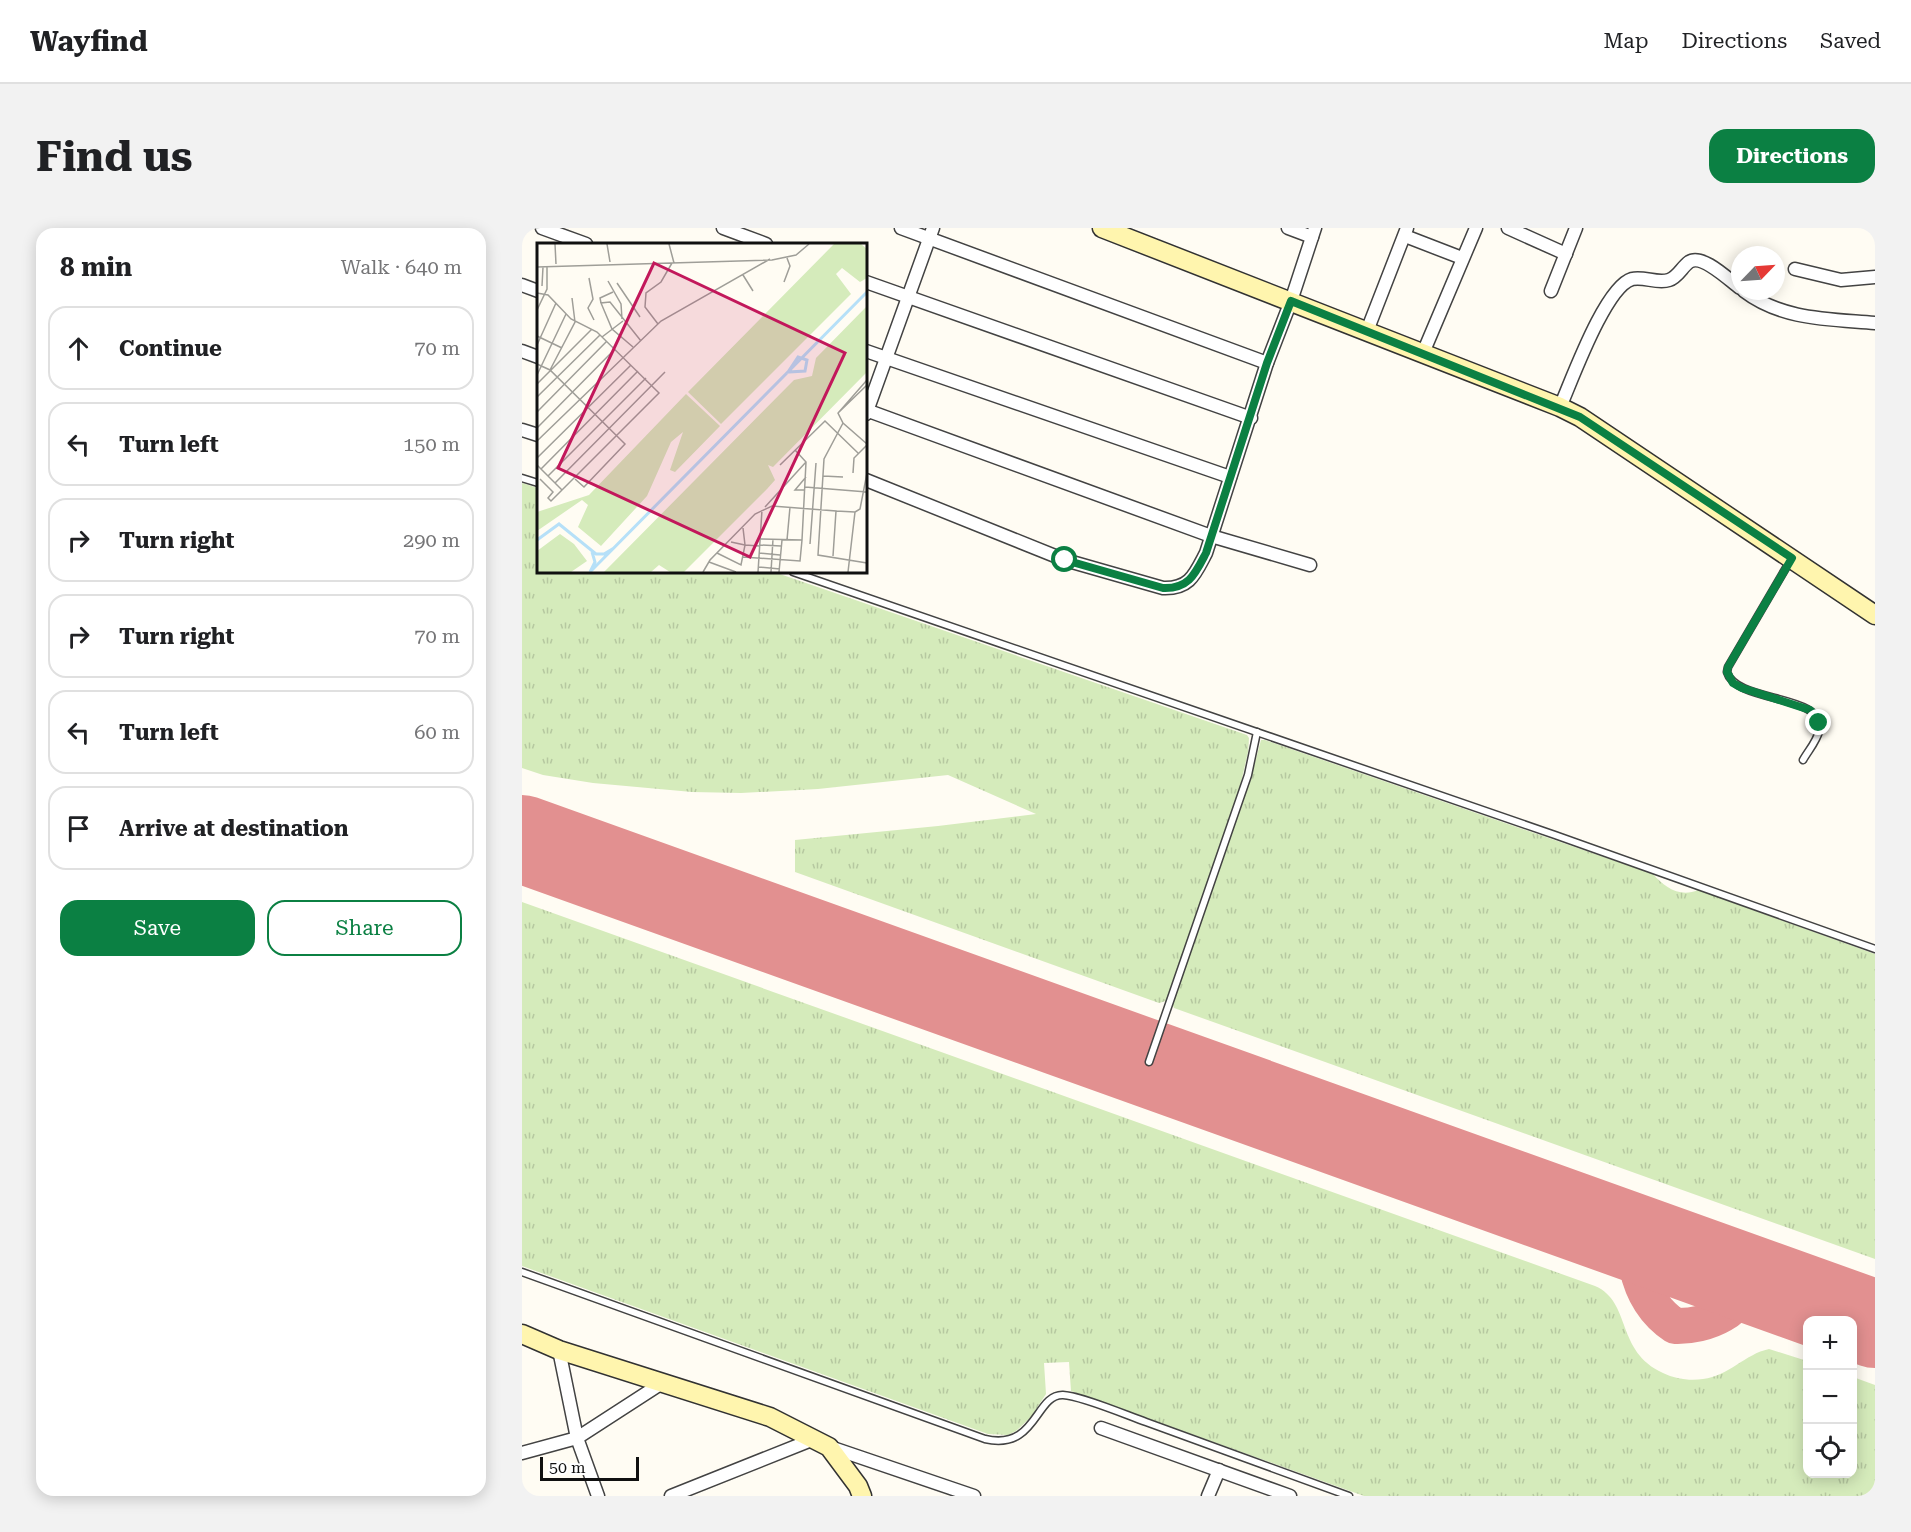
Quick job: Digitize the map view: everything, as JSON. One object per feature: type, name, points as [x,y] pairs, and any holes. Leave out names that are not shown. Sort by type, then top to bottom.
[{"type":"street","points":[[542,228],[583,243]]},
{"type":"street","points":[[723,228],[763,243]]},
{"type":"street","points":[[901,228],[931,233],[1267,363]]},
{"type":"street","points":[[1102,228],[1560,407],[1580,417],[1875,615]]},
{"type":"street","points":[[867,480],[1065,560],[1163,588],[1173,588],[1184,584],[1192,578],[1206,553],[1267,363],[1291,301],[1313,232],[1288,228]]},
{"type":"street","points":[[1423,353],[1476,228]]},
{"type":"street","points":[[1508,228],[1566,254]]},
{"type":"street","points":[[1551,291],[1576,228]]},
{"type":"street","points":[[1367,331],[1406,232],[1462,258]]},
{"type":"street","points":[[867,408],[931,233]]},
{"type":"street","points":[[1560,407],[1600,317],[1614,293],[1629,280],[1672,279],[1688,262],[1696,259],[1705,262],[1731,281]]},
{"type":"street","points":[[1796,269],[1841,280],[1875,277]]},
{"type":"street","points":[[867,282],[1251,418]]},
{"type":"street","points":[[522,285],[537,291]]},
{"type":"street","points":[[1758,300],[1773,309],[1795,315],[1875,323]]},
{"type":"street","points":[[522,351],[537,357]]},
{"type":"street","points":[[867,351],[1230,477]]},
{"type":"street","points":[[867,411],[1211,536],[1310,565]]},
{"type":"street","points":[[522,430],[537,435]]},
{"type":"street","points":[[522,1334],[559,1350],[770,1417],[821,1443],[974,1496]]},
{"type":"street","points":[[559,1350],[577,1438],[598,1496]]},
{"type":"street","points":[[522,1453],[577,1438],[662,1383]]},
{"type":"street","points":[[1101,1428],[1290,1496]]},
{"type":"street","points":[[671,1496],[821,1443]]},
{"type":"street","points":[[821,1443],[858,1486],[862,1496]]},
{"type":"street","points":[[1208,1496],[1219,1470]]},
{"type":"lane","points":[[522,478],[537,483]]},
{"type":"lane","points":[[1792,558],[1727,672],[1733,683],[1742,688],[1803,707],[1817,716],[1819,732],[1803,760]]},
{"type":"lane","points":[[796,573],[1576,842],[1875,949]]},
{"type":"lane","points":[[1149,1062],[1248,775],[1257,732]]},
{"type":"lane","points":[[522,1272],[985,1439],[1003,1441],[1018,1436],[1026,1430],[1051,1399],[1064,1395],[1349,1496]]},
{"type":"green space","points":[[522,483],[537,488],[537,573],[777,573],[1247,735],[1249,738],[1240,787],[1166,1001],[1159,1003],[795,872],[795,840],[1036,814],[948,775],[818,789],[741,793],[692,792],[593,783],[543,775],[522,768]]},
{"type":"green space","points":[[1261,740],[1653,874],[1673,890],[1685,893],[1698,890],[1875,954],[1875,1259],[1174,1008],[1172,1003],[1253,770]]},
{"type":"green space","points":[[522,902],[1595,1286],[1607,1293],[1614,1303],[1637,1352],[1648,1364],[1668,1375],[1688,1380],[1712,1377],[1729,1370],[1752,1355],[1769,1349],[1803,1360],[1803,1478],[1857,1478],[1857,1378],[1875,1385],[1875,1496],[1364,1496],[1071,1391],[1069,1362],[1044,1363],[1046,1394],[1031,1417],[1016,1431],[1008,1435],[988,1434],[522,1266]]},
{"type":"taxiway","points":[[1626,1235],[1658,1242],[1700,1242],[1727,1247],[1740,1257],[1745,1269],[1746,1276],[1740,1299],[1711,1320],[1699,1324],[1675,1326],[1655,1308],[1646,1293],[1639,1276],[1633,1246],[1626,1235]]},
{"type":"runway","points":[[522,839],[1875,1324]]},
{"type":"route","points":[[1065,560],[1163,588],[1173,588],[1192,578],[1206,553],[1267,363],[1291,301],[1560,407],[1580,417],[1792,558],[1727,672],[1728,678],[1742,688],[1810,710],[1817,716],[1819,723]]}]
